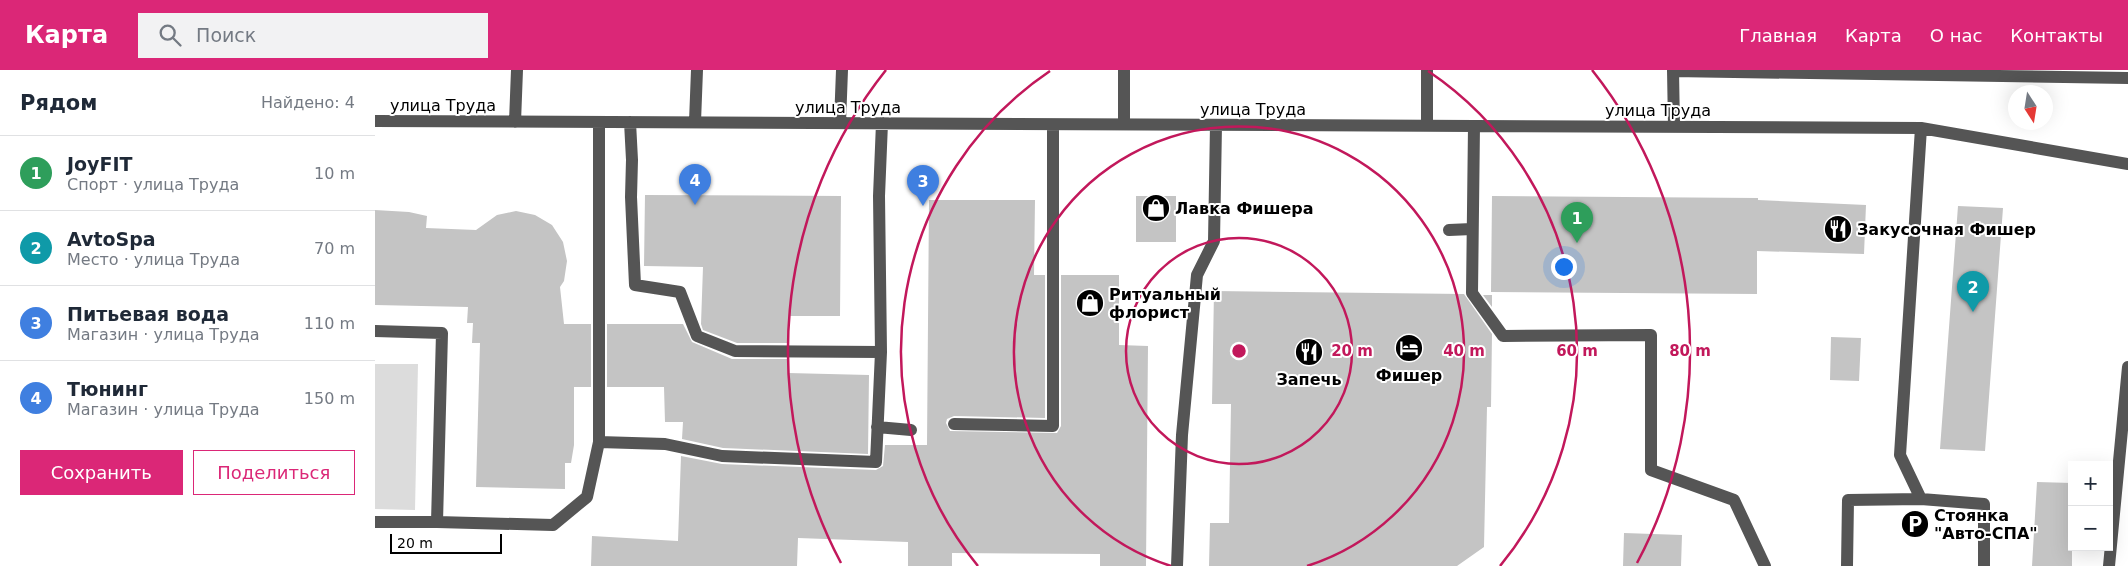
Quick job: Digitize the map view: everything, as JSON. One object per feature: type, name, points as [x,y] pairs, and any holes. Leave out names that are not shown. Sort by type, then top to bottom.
[{"type":"street","points":[[515,122],[517,70]]},
{"type":"street","points":[[695,122],[697,70]]},
{"type":"street","points":[[840,123],[842,70]]},
{"type":"street","points":[[1124,70],[1124,124]]},
{"type":"street","points":[[1427,70],[1427,125]]},
{"type":"street","points":[[1674,127],[1673,71],[2064,74],[2128,78]]},
{"type":"street","name":"улица Труда","points":[[375,121],[1921,128],[2128,164]]},
{"type":"street","points":[[375,522],[553,525],[587,497],[599,442],[599,122]]},
{"type":"street","points":[[630,122],[635,285],[680,292],[697,336],[735,351],[881,352]]},
{"type":"street","points":[[599,442],[665,444],[722,456],[876,462],[881,352],[879,196],[882,123]]},
{"type":"street","points":[[954,424],[1053,426],[1053,125]]},
{"type":"street","points":[[1177,566],[1182,435],[1197,275],[1213,241],[1216,125]]},
{"type":"street","points":[[1474,126],[1472,293],[1503,336],[1651,335],[1651,470],[1734,500],[1765,566]]},
{"type":"street","points":[[1921,128],[1900,455],[1921,499]]},
{"type":"street","points":[[1449,230],[1473,229]]},
{"type":"street","points":[[375,331],[442,333],[437,522]]},
{"type":"street","points":[[2109,566],[2128,367]]},
{"type":"street","points":[[877,428],[911,430]]},
{"type":"street","points":[[1847,566],[1848,500],[1921,499],[1984,504],[1984,566]]},
{"type":"shaded area","points":[[375,364],[418,364],[415,510],[375,509]]},
{"type":"building","points":[[645,195],[841,196],[840,316],[789,316],[788,343],[737,343],[703,330],[701,324],[703,267],[644,266]]},
{"type":"building","points":[[1136,196],[1176,196],[1176,242],[1136,242]]},
{"type":"building","points":[[1492,196],[1758,198],[1758,200],[1866,205],[1864,254],[1757,251],[1757,294],[1491,292]]},
{"type":"building","points":[[929,200],[1035,200],[1034,275],[1045,275],[1045,418],[954,416],[947,419],[946,423],[950,431],[1057,433],[1061,426],[1061,275],[1119,275],[1119,345],[1148,346],[1146,566],[1100,566],[1100,554],[952,553],[952,566],[908,566],[908,542],[798,538],[797,566],[591,566],[592,536],[678,541],[681,456],[722,464],[876,470],[883,466],[885,445],[927,445]]},
{"type":"building","points":[[1958,206],[2003,208],[1985,451],[1940,449]]},
{"type":"building","points":[[375,210],[409,212],[427,216],[426,228],[476,230],[497,215],[516,211],[535,215],[552,225],[563,242],[567,261],[564,281],[560,287],[564,324],[591,324],[591,387],[574,387],[574,445],[571,463],[565,463],[565,489],[476,487],[480,343],[472,343],[473,323],[467,323],[468,307],[375,305]]},
{"type":"building","points":[[1214,291],[1464,294],[1492,334],[1491,407],[1487,407],[1484,547],[1457,566],[1209,566],[1210,523],[1229,523],[1231,404],[1212,404]]},
{"type":"building","points":[[1483,295],[1492,295],[1492,307]]},
{"type":"building","points":[[607,324],[683,324],[692,342],[732,359],[788,359],[788,373],[869,375],[868,454],[723,448],[682,439],[683,422],[665,422],[664,387],[607,387]]},
{"type":"building","points":[[1831,337],[1861,338],[1859,381],[1830,380]]},
{"type":"building","points":[[2037,482],[2068,483],[2068,551],[2072,551],[2072,566],[2032,566]]},
{"type":"building","points":[[1624,533],[1682,535],[1681,566],[1623,566]]},
{"type":"place","name":"Тюнинг","points":[[695,205]]},
{"type":"place","name":"Питьевая вода","points":[[923,206]]},
{"type":"place","name":"Лавка Фишера","points":[[1156,208]]},
{"type":"place","name":"Закусочная Фишер","points":[[1838,229]]},
{"type":"place","name":"JoyFIT","points":[[1577,243]]},
{"type":"place","name":"Ритуальный флорист","points":[[1090,303]]},
{"type":"place","name":"AvtoSpa","points":[[1973,312]]},
{"type":"place","name":"Фишер","points":[[1409,348]]},
{"type":"place","name":"Запечь","points":[[1309,352]]},
{"type":"place","name":"Стоянка \"Авто-СПА\"","points":[[1915,524]]}]
